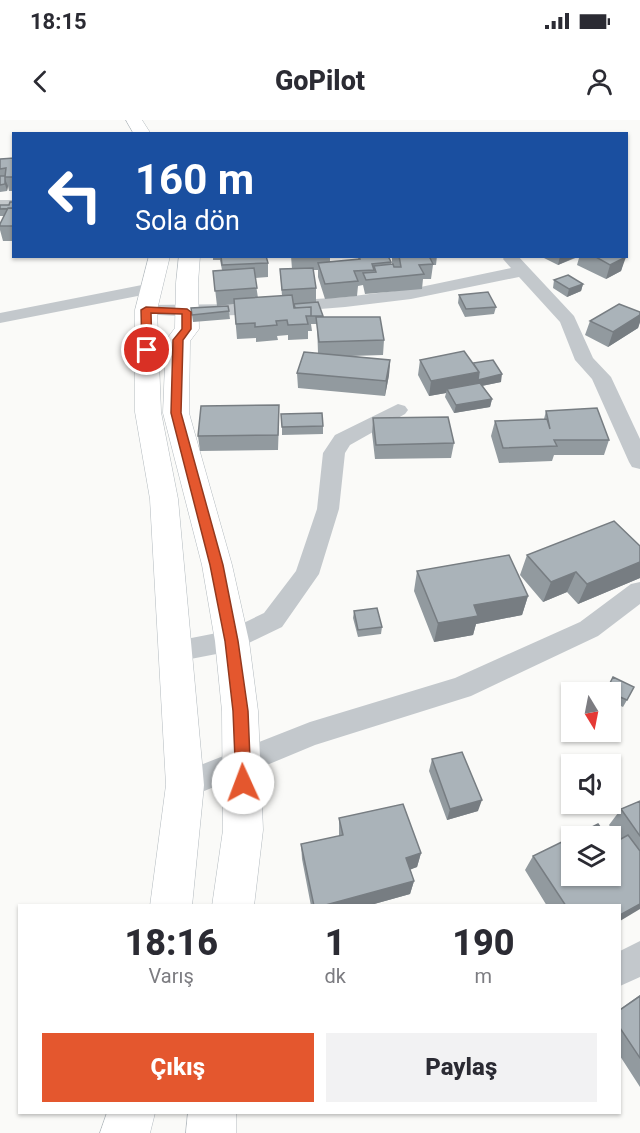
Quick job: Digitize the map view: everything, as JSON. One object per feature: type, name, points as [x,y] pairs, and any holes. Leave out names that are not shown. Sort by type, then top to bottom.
[{"type":"main road","points":[[159,258],[149,299],[148,412],[164,499],[185,785],[171,904]]},
{"type":"main road","points":[[190,258],[187,329],[178,340],[176,413],[217,565],[231,641],[240,711],[243,830],[233,904]]},
{"type":"main road","points":[[125,1133],[131,1114]]},
{"type":"main road","points":[[211,1133],[212,1114]]},
{"type":"street","points":[[511,258],[568,320],[584,360],[601,377],[640,462]]},
{"type":"street","points":[[0,318],[149,299],[187,312],[301,307],[401,295],[523,271]]},
{"type":"street","points":[[175,651],[231,641],[273,620],[307,574],[328,509],[334,453],[342,440],[398,410]]},
{"type":"street","points":[[185,785],[310,734],[461,688],[589,629],[640,591]]},
{"type":"street","points":[[621,968],[640,958]]},
{"type":"building","points":[[12,158],[12,177],[5,177],[6,168],[0,169],[0,159]]},
{"type":"building","points":[[0,176],[5,176],[5,184],[0,185]]},
{"type":"building","points":[[12,202],[12,208],[0,209],[0,205],[9,205]]},
{"type":"building","points":[[8,208],[12,208],[12,226],[0,226]]},
{"type":"building","points":[[221,258],[267,258],[268,263],[222,265]]},
{"type":"building","points":[[389,258],[391,262],[372,264],[374,270],[354,271],[358,281],[325,284],[318,263]]},
{"type":"building","points":[[399,258],[430,258],[433,264],[419,265],[424,274],[366,280],[363,273],[376,272],[374,266],[393,264],[394,267],[401,267]]},
{"type":"building","points":[[598,258],[624,258],[610,265]]},
{"type":"building","points":[[254,268],[257,288],[215,291],[213,271]]},
{"type":"building","points":[[313,268],[316,288],[282,290],[280,269]]},
{"type":"building","points":[[568,275],[583,284],[569,289],[554,280]]},
{"type":"building","points":[[488,292],[496,307],[466,309],[459,295]]},
{"type":"building","points":[[292,295],[294,308],[311,307],[311,316],[306,316],[308,324],[288,325],[287,320],[276,321],[277,325],[255,327],[255,323],[236,324],[234,299]]},
{"type":"building","points":[[318,302],[323,316],[311,316],[311,307],[295,308],[294,304]]},
{"type":"building","points":[[619,304],[640,312],[640,315],[613,332],[590,321]]},
{"type":"building","points":[[228,306],[229,311],[192,315],[191,308]]},
{"type":"building","points":[[316,317],[380,317],[384,340],[319,342]]},
{"type":"building","points":[[464,351],[479,372],[431,381],[420,360]]},
{"type":"building","points":[[304,352],[390,360],[386,381],[297,373]]},
{"type":"building","points":[[493,360],[502,374],[478,380],[479,372],[473,363]]},
{"type":"building","points":[[480,383],[492,399],[456,405],[447,389]]},
{"type":"building","points":[[279,405],[278,435],[198,436],[201,406]]},
{"type":"building","points":[[597,408],[609,440],[554,440],[557,446],[503,448],[495,421],[547,419],[550,429],[546,411]]},
{"type":"building","points":[[322,413],[323,426],[282,427],[281,414]]},
{"type":"building","points":[[448,417],[454,443],[376,445],[373,418]]},
{"type":"building","points":[[614,521],[640,546],[640,562],[587,584],[576,572],[551,582],[527,555]]},
{"type":"building","points":[[509,555],[528,596],[474,605],[478,616],[438,623],[417,571]]},
{"type":"building","points":[[377,608],[382,627],[358,630],[354,611]]},
{"type":"building","points":[[613,677],[634,687],[627,700],[621,697],[621,682],[610,682]]},
{"type":"building","points":[[462,752],[482,800],[450,809],[432,759]]},
{"type":"building","points":[[640,801],[640,836],[621,809]]},
{"type":"building","points":[[403,804],[421,853],[406,858],[414,881],[329,904],[314,904],[301,844],[343,835],[339,818]]},
{"type":"building","points":[[628,835],[640,851],[640,904],[621,914],[621,904],[565,904],[533,856],[561,842],[561,886],[621,886],[621,839]]},
{"type":"building","points":[[640,996],[640,1058],[621,1030],[621,1009]]},
{"type":"route","points":[[147,350],[146,310],[187,312],[187,329],[178,340],[176,413],[217,565],[231,641],[240,711],[243,783]]}]
